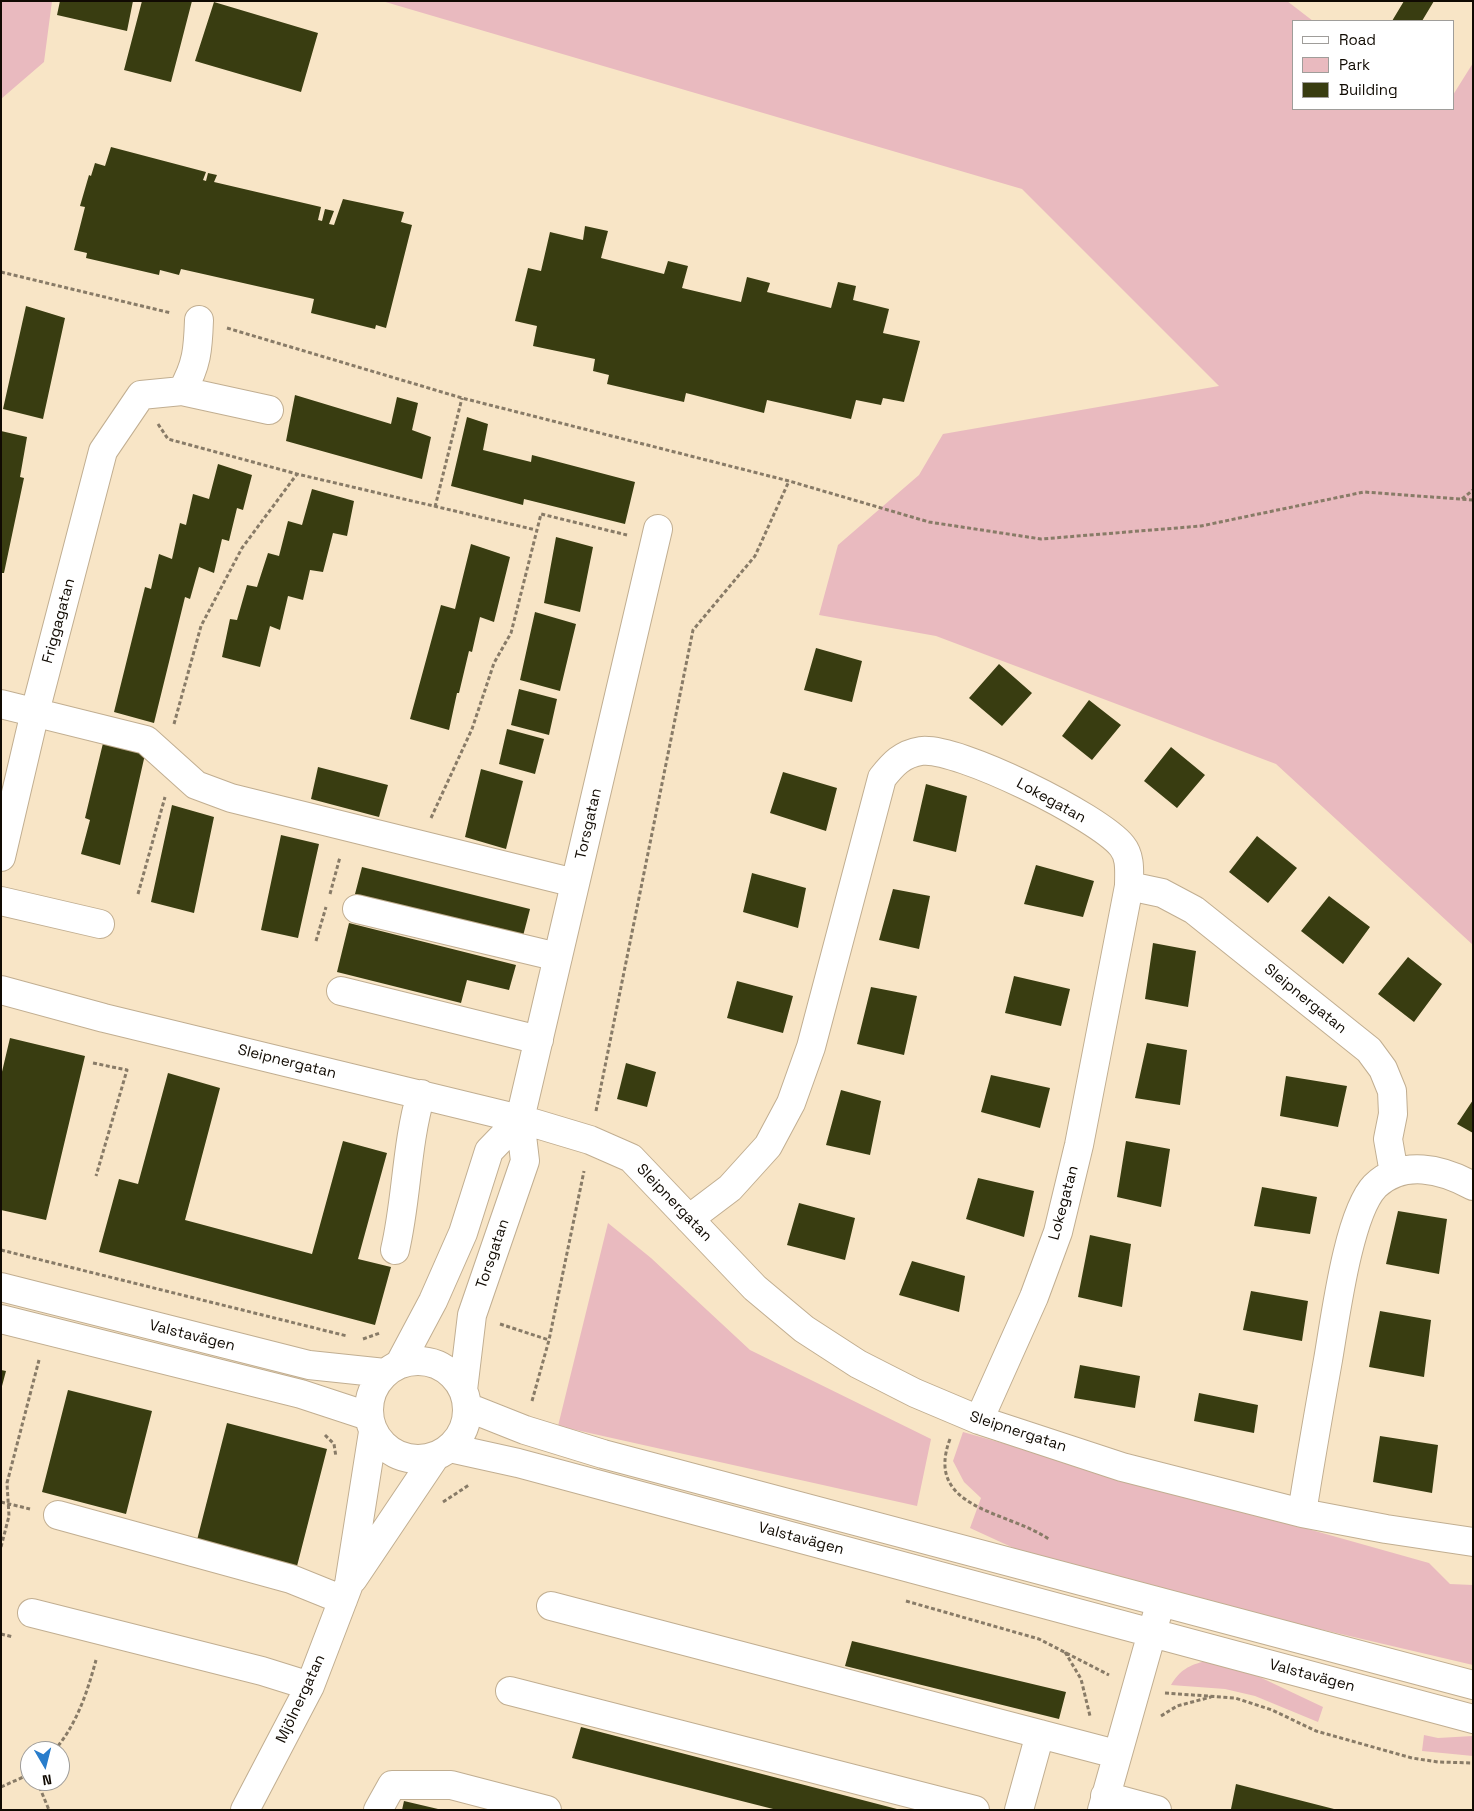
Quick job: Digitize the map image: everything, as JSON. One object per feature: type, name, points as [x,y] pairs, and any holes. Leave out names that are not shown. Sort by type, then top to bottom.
[{"type":"street","points":[[182,391],[193,372],[197,357],[199,320]]},
{"type":"street","points":[[141,395],[182,391],[268,410]]},
{"type":"street","name":"Friggagatan","points":[[1,857],[35,712],[104,451],[141,395]]},
{"type":"street","name":"Torsgatan","points":[[465,1399],[472,1315],[525,1160],[520,1119],[656,535]]},
{"type":"street","points":[[1,704],[146,740],[196,785],[231,798],[575,883]]},
{"type":"street","name":"Lokegatan","points":[[689,1219],[730,1188],[768,1146],[791,1103],[811,1047],[882,778],[895,762],[907,755],[923,751],[949,754],[985,766],[1059,802],[1109,834],[1122,846],[1130,864],[1129,886],[1079,1145],[1058,1232],[1034,1297],[969,1416]]},
{"type":"street","name":"Sleipnergatan","points":[[1129,886],[1162,893],[1194,910],[1369,1050],[1383,1069],[1392,1091],[1393,1114],[1388,1139],[1394,1173]]},
{"type":"street","points":[[1,901],[100,924]]},
{"type":"street","points":[[357,908],[558,957]]},
{"type":"street","name":"Sleipnergatan","points":[[1,990],[104,1018],[520,1119],[590,1140],[631,1158],[755,1288],[804,1329],[858,1364],[969,1416],[1122,1466],[1302,1513],[1386,1529],[1473,1542]]},
{"type":"street","points":[[341,991],[539,1040]]},
{"type":"street","points":[[395,1250],[401,1224],[415,1113],[421,1094]]},
{"type":"street","points":[[370,1424],[369,1398],[374,1386],[392,1368],[434,1300],[462,1233],[489,1151],[520,1119]]},
{"type":"street","points":[[1302,1513],[1343,1274],[1358,1216],[1374,1187],[1394,1173],[1422,1168],[1459,1178],[1473,1186]]},
{"type":"street","name":"Valstavägen","points":[[1,1287],[309,1365],[392,1368],[417,1360],[434,1363],[454,1376],[465,1399],[524,1430],[603,1454],[1160,1604],[1473,1685]]},
{"type":"street","name":"Valstavägen","points":[[1,1319],[302,1394],[370,1424],[383,1446],[401,1457],[418,1460],[442,1452],[518,1462],[1473,1719]]},
{"type":"street","points":[[442,1452],[461,1435],[466,1424],[465,1399]]},
{"type":"street","name":"Mjölnergatan","points":[[245,1810],[310,1686],[346,1592],[370,1424]]},
{"type":"street","name":"Mjölnergatan","points":[[346,1592],[442,1452]]},
{"type":"street","points":[[58,1515],[291,1579],[346,1592]]},
{"type":"street","points":[[1157,1810],[1104,1803],[1116,1754],[1160,1604]]},
{"type":"street","points":[[551,1606],[1116,1754]]},
{"type":"street","points":[[32,1613],[262,1671],[310,1686]]},
{"type":"street","points":[[510,1691],[975,1810]]},
{"type":"street","points":[[1019,1810],[1040,1734]]},
{"type":"street","points":[[378,1810],[392,1785],[451,1786],[547,1810]]},
{"type":"path","points":[[1,272],[199,320],[462,398],[789,481],[928,522],[1041,539],[1201,526],[1364,492],[1473,500]]},
{"type":"path","points":[[141,395],[168,439],[296,474],[536,530]]},
{"type":"path","points":[[435,507],[462,398]]},
{"type":"path","points":[[138,894],[167,788],[170,738],[201,626],[242,548],[296,474]]},
{"type":"path","points":[[1462,499],[1473,490]]},
{"type":"path","points":[[429,821],[472,728],[494,663],[511,633],[541,514],[656,535]]},
{"type":"path","points":[[316,941],[349,827]]},
{"type":"path","points":[[93,1063],[127,1070],[96,1176]]},
{"type":"path","points":[[1,1250],[351,1338]]},
{"type":"path","points":[[472,1315],[549,1340]]},
{"type":"path","points":[[360,1340],[385,1332]]},
{"type":"path","points":[[1,1547],[9,1516],[7,1483],[40,1354]]},
{"type":"path","points":[[969,1416],[945,1452],[944,1471],[947,1482],[960,1496],[973,1505],[1032,1530],[1053,1542]]},
{"type":"path","points":[[321,1432],[334,1444],[337,1460]]},
{"type":"path","points":[[440,1504],[467,1485],[476,1485]]},
{"type":"path","points":[[62,1741],[72,1727],[85,1700],[97,1657]]},
{"type":"path","points":[[1162,1693],[1235,1698],[1272,1710],[1316,1731],[1412,1758],[1438,1762],[1473,1763]]},
{"type":"path","points":[[1,1787],[20,1778]]},
{"type":"path","points":[[41,1791],[48,1810]]},
{"type":"green space","points":[[1,1],[52,1],[44,62],[1,99]]},
{"type":"green space","points":[[382,1],[1287,1],[1312,20],[1292,20],[1292,110],[1454,110],[1454,93],[1473,63],[1473,945],[1276,764],[936,636],[819,615],[838,545],[919,475],[943,434],[1219,386],[1022,189]]},
{"type":"green space","points":[[608,1223],[651,1258],[750,1350],[931,1439],[917,1506],[558,1426]]},
{"type":"green space","points":[[963,1432],[1429,1563],[1450,1584],[1473,1585],[1473,1665],[1055,1567],[970,1528],[981,1498],[964,1482],[953,1461]]},
{"type":"green space","points":[[1206,1661],[1249,1672],[1323,1707],[1318,1722],[1255,1696],[1225,1689],[1171,1685],[1178,1675],[1186,1669]]},
{"type":"green space","points":[[1424,1735],[1438,1738],[1473,1736],[1473,1756],[1422,1751]]},
{"type":"building","points":[[60,1],[133,1],[127,31],[57,15]]},
{"type":"building","points":[[142,1],[192,1],[171,82],[124,70]]},
{"type":"building","points":[[1404,1],[1434,1],[1423,20],[1393,20]]},
{"type":"building","points":[[214,2],[318,33],[301,92],[195,61]]},
{"type":"building","points":[[111,147],[206,172],[203,180],[206,181],[208,173],[217,175],[214,182],[321,207],[318,220],[322,221],[325,209],[334,211],[329,224],[334,225],[343,199],[404,212],[401,222],[412,225],[386,328],[376,325],[375,329],[311,313],[314,299],[181,269],[179,275],[160,270],[159,275],[86,258],[87,253],[74,250],[85,207],[80,206],[89,175],[91,176],[95,163],[105,166]]},
{"type":"building","points":[[585,226],[608,231],[601,258],[664,274],[668,261],[688,266],[682,288],[741,302],[747,277],[770,283],[767,292],[831,308],[838,282],[856,286],[853,300],[889,309],[883,333],[920,341],[904,402],[883,398],[881,405],[856,400],[851,419],[767,400],[764,413],[686,393],[684,402],[607,384],[609,375],[593,371],[595,359],[533,346],[537,326],[515,321],[528,268],[541,271],[550,232],[583,240]]},
{"type":"building","points":[[26,306],[65,318],[43,419],[3,409]]},
{"type":"building","points":[[295,395],[391,424],[397,397],[418,403],[412,430],[431,437],[422,479],[286,441]]},
{"type":"building","points":[[467,417],[488,424],[483,450],[531,462],[532,455],[635,482],[625,524],[524,499],[523,505],[451,486]]},
{"type":"building","points":[[1,431],[27,437],[20,477],[24,478],[4,573],[1,573]]},
{"type":"building","points":[[218,464],[252,475],[243,510],[237,508],[229,541],[222,539],[214,573],[199,567],[190,599],[185,597],[154,723],[114,712],[145,587],[151,589],[159,554],[172,559],[180,523],[186,525],[193,494],[209,499]]},
{"type":"building","points":[[312,489],[354,501],[347,536],[333,533],[323,572],[310,570],[303,600],[288,596],[280,630],[270,626],[260,667],[222,657],[230,619],[237,620],[247,585],[257,587],[268,553],[279,556],[288,521],[302,525]]},
{"type":"building","points":[[556,537],[593,547],[580,612],[544,603]]},
{"type":"building","points":[[471,544],[510,557],[494,622],[480,617],[472,652],[469,651],[459,693],[457,693],[449,730],[410,719],[441,605],[455,609]]},
{"type":"building","points":[[535,612],[576,624],[560,691],[520,680]]},
{"type":"building","points":[[816,648],[862,661],[852,702],[804,690]]},
{"type":"building","points":[[999,664],[1032,693],[1002,726],[969,698]]},
{"type":"building","points":[[519,689],[557,699],[549,735],[511,725]]},
{"type":"building","points":[[1089,700],[1121,725],[1092,760],[1062,736]]},
{"type":"building","points":[[507,729],[544,739],[535,774],[499,764]]},
{"type":"building","points":[[104,739],[146,750],[120,865],[81,854],[90,820],[85,818]]},
{"type":"building","points":[[1171,747],[1205,775],[1177,808],[1144,781]]},
{"type":"building","points":[[318,767],[388,785],[379,817],[311,799]]},
{"type":"building","points":[[481,769],[523,781],[506,849],[465,837]]},
{"type":"building","points":[[783,772],[837,788],[826,831],[770,813]]},
{"type":"building","points":[[926,784],[967,796],[956,852],[913,841]]},
{"type":"building","points":[[172,805],[214,817],[194,913],[151,902]]},
{"type":"building","points":[[281,835],[319,844],[298,938],[261,930]]},
{"type":"building","points":[[1257,836],[1297,868],[1268,903],[1229,872]]},
{"type":"building","points":[[1036,865],[1094,881],[1083,917],[1024,904]]},
{"type":"building","points":[[362,867],[530,909],[523,936],[355,894]]},
{"type":"building","points":[[752,873],[806,888],[798,928],[743,912]]},
{"type":"building","points":[[893,889],[930,896],[919,949],[879,940]]},
{"type":"building","points":[[1329,896],[1370,927],[1343,964],[1301,931]]},
{"type":"building","points":[[349,923],[516,965],[509,990],[467,980],[461,1003],[337,972]]},
{"type":"building","points":[[1153,943],[1196,951],[1188,1007],[1145,999]]},
{"type":"building","points":[[1408,957],[1442,984],[1414,1022],[1378,994]]},
{"type":"building","points":[[1014,976],[1070,989],[1061,1026],[1005,1013]]},
{"type":"building","points":[[737,981],[793,996],[783,1033],[727,1018]]},
{"type":"building","points":[[871,987],[917,996],[904,1055],[857,1044]]},
{"type":"building","points":[[10,1038],[85,1056],[46,1220],[1,1210],[1,1076]]},
{"type":"building","points":[[1147,1043],[1187,1050],[1180,1105],[1135,1098]]},
{"type":"building","points":[[626,1063],[656,1072],[647,1107],[617,1099]]},
{"type":"building","points":[[168,1073],[220,1088],[185,1220],[312,1254],[343,1141],[387,1153],[358,1259],[391,1267],[375,1325],[99,1252],[119,1179],[138,1184]]},
{"type":"building","points":[[991,1075],[1050,1088],[1040,1128],[981,1112]]},
{"type":"building","points":[[1286,1076],[1347,1086],[1338,1127],[1280,1116]]},
{"type":"building","points":[[841,1090],[881,1101],[870,1155],[826,1145]]},
{"type":"building","points":[[1473,1100],[1473,1133],[1457,1124]]},
{"type":"building","points":[[1126,1141],[1170,1149],[1161,1207],[1117,1197]]},
{"type":"building","points":[[978,1178],[1034,1191],[1024,1237],[966,1219]]},
{"type":"building","points":[[1262,1187],[1317,1197],[1310,1234],[1254,1226]]},
{"type":"building","points":[[799,1203],[855,1218],[845,1260],[787,1245]]},
{"type":"building","points":[[1398,1211],[1447,1219],[1439,1274],[1386,1264]]},
{"type":"building","points":[[1090,1235],[1131,1244],[1122,1307],[1078,1297]]},
{"type":"building","points":[[912,1261],[965,1276],[959,1312],[899,1295]]},
{"type":"building","points":[[1251,1291],[1308,1301],[1302,1341],[1243,1330]]},
{"type":"building","points":[[1380,1311],[1431,1320],[1424,1377],[1369,1367]]},
{"type":"building","points":[[1080,1365],[1140,1376],[1135,1408],[1074,1398]]},
{"type":"building","points":[[1,1370],[6,1371],[2,1386],[1,1386]]},
{"type":"building","points":[[68,1390],[152,1411],[126,1514],[42,1492]]},
{"type":"building","points":[[1199,1393],[1258,1405],[1254,1433],[1194,1421]]},
{"type":"building","points":[[227,1423],[327,1449],[296,1570],[196,1544]]},
{"type":"building","points":[[1380,1436],[1438,1445],[1432,1493],[1373,1482]]},
{"type":"building","points":[[852,1641],[1066,1692],[1059,1719],[845,1666]]},
{"type":"building","points":[[581,1727],[897,1810],[777,1810],[572,1758]]},
{"type":"building","points":[[1236,1784],[1334,1809],[1334,1810],[1231,1809]]},
{"type":"building","points":[[404,1801],[438,1809],[438,1810],[402,1810]]}]
